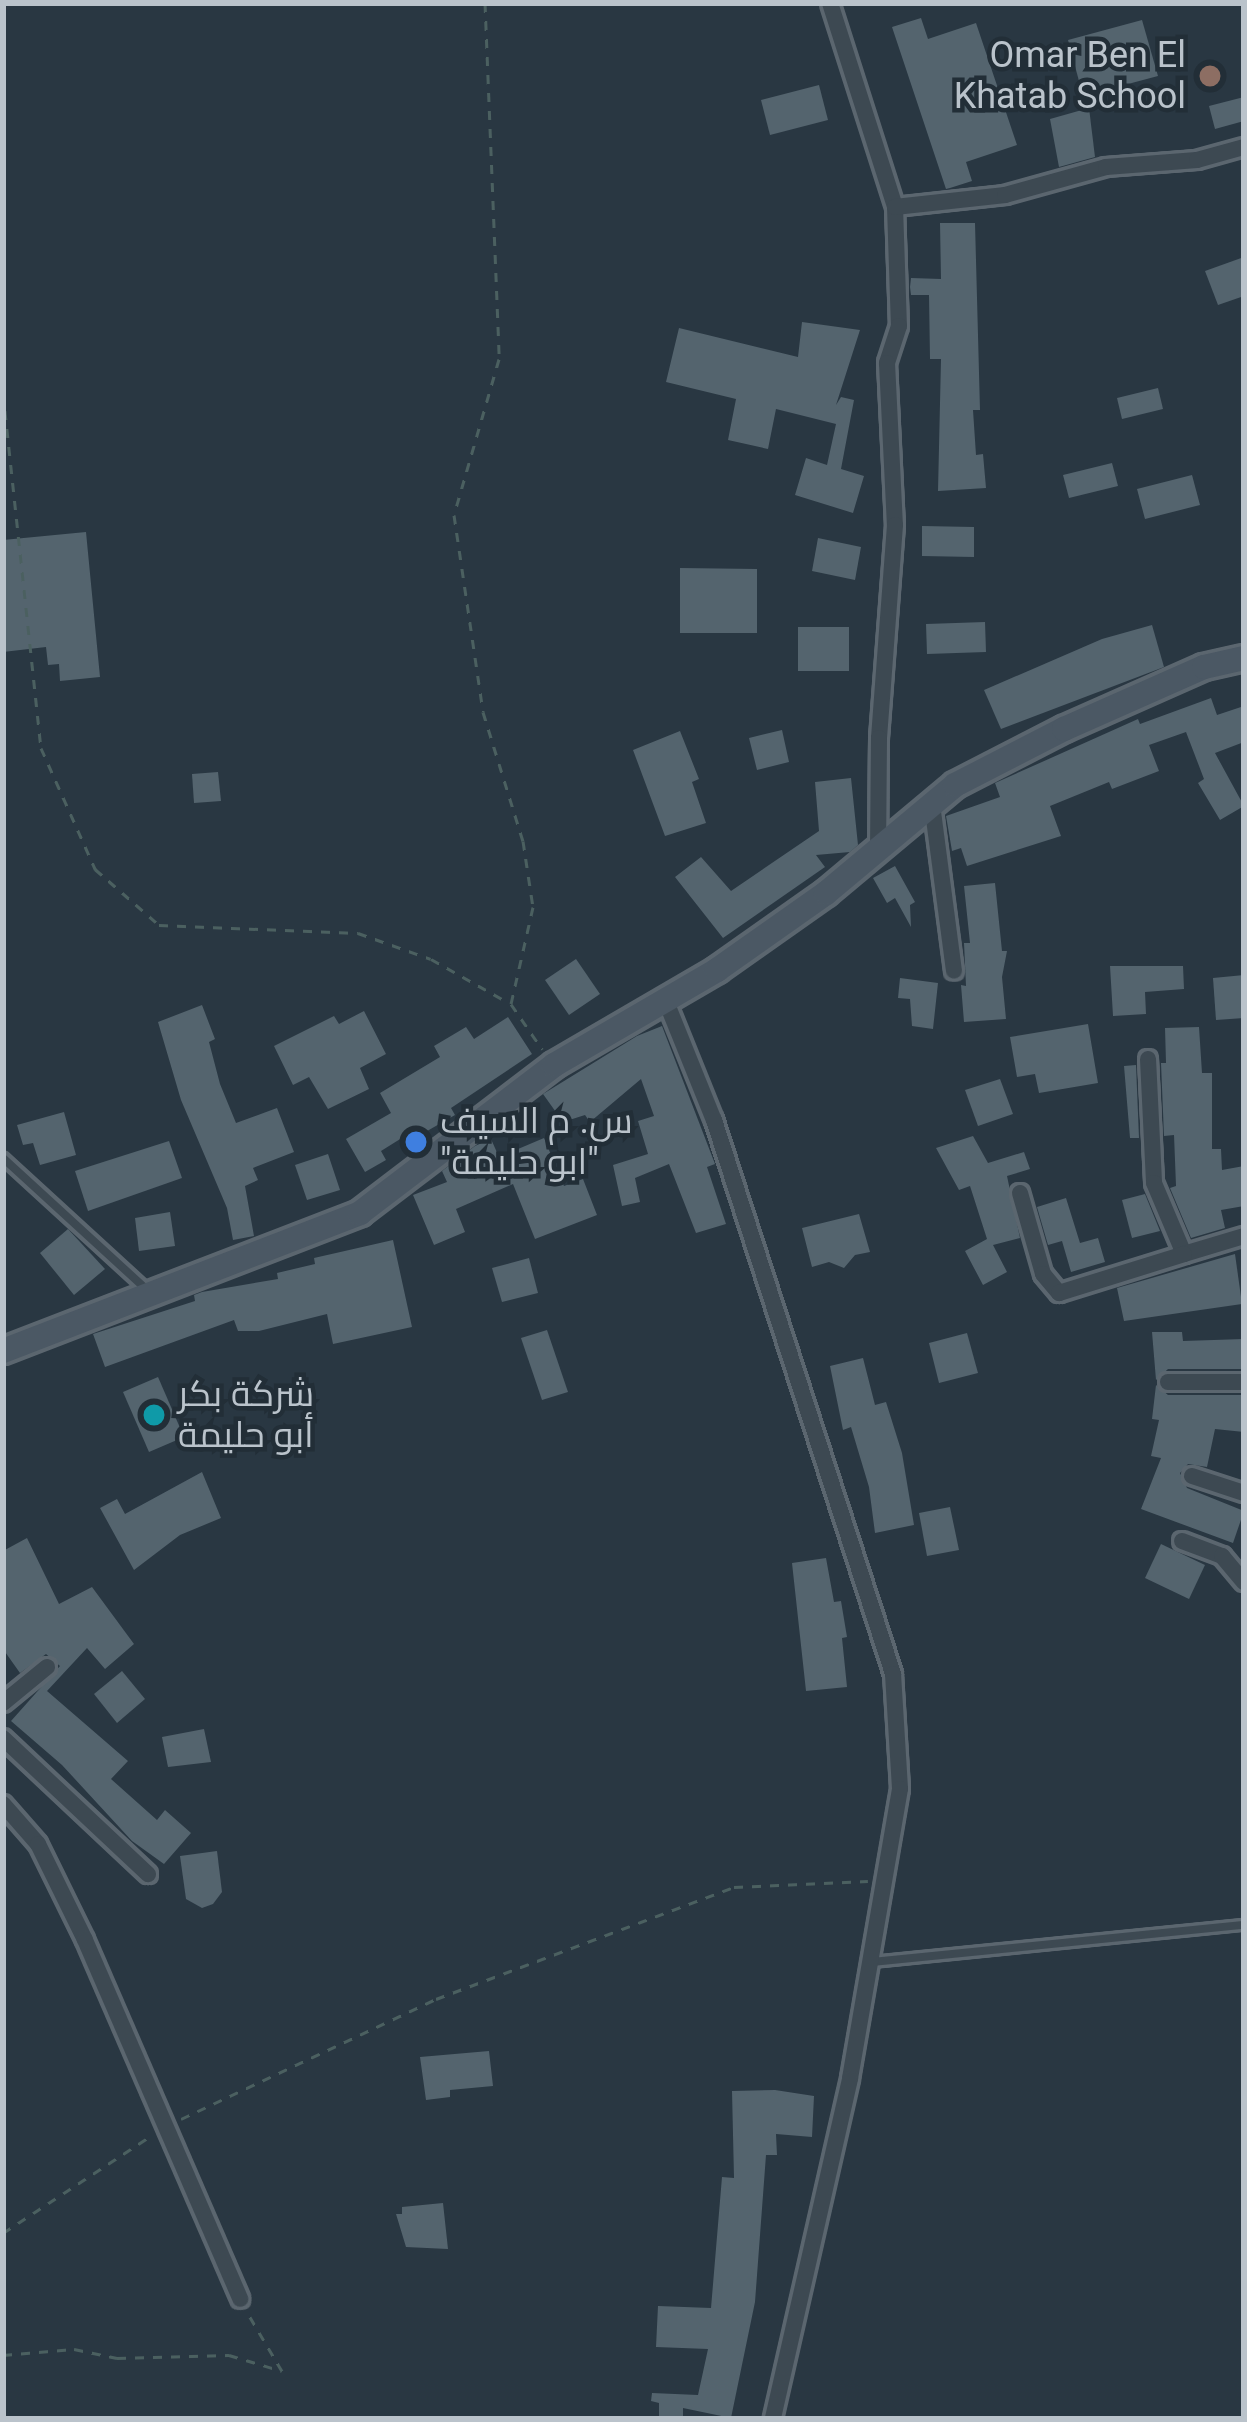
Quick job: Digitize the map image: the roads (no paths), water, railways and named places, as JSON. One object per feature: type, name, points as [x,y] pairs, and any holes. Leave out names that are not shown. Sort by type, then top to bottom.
[{"type":"street","points":[[830,3],[895,207],[898,326],[887,363],[895,525],[880,718],[878,854]]},
{"type":"street","points":[[895,207],[1005,195],[1106,167],[1197,160],[1244,147]]},
{"type":"street","points":[[3,1351],[360,1213],[554,1065],[717,970],[878,854],[955,785],[1064,729],[1204,667],[1244,658]]},
{"type":"street","points":[[932,805],[954,971]]},
{"type":"street","points":[[665,999],[714,1120],[893,1673],[900,1789],[850,2079],[773,2419]]},
{"type":"street","points":[[1148,1059],[1154,1183],[1184,1254]]},
{"type":"street","points":[[1020,1193],[1043,1274],[1059,1293],[1244,1236]]},
{"type":"street","points":[[1168,1382],[1244,1382]]},
{"type":"street","points":[[1192,1476],[1244,1493]]},
{"type":"street","points":[[1182,1540],[1222,1556],[1244,1582]]},
{"type":"street","points":[[3,1703],[47,1667]]},
{"type":"street","points":[[3,1738],[148,1874]]},
{"type":"street","points":[[3,1804],[38,1844],[239,2299]]},
{"type":"lane","points":[[3,1158],[152,1294]]},
{"type":"lane","points":[[871,1962],[1244,1925]]},
{"type":"place","name":"Omar Ben El Khatab School","points":[[1210,76]]},
{"type":"place","name":"س. م السيف \"ابو حليمة\"","points":[[416,1142]]},
{"type":"place","name":"شركة بكر أبو حليمة","points":[[154,1415]]}]
